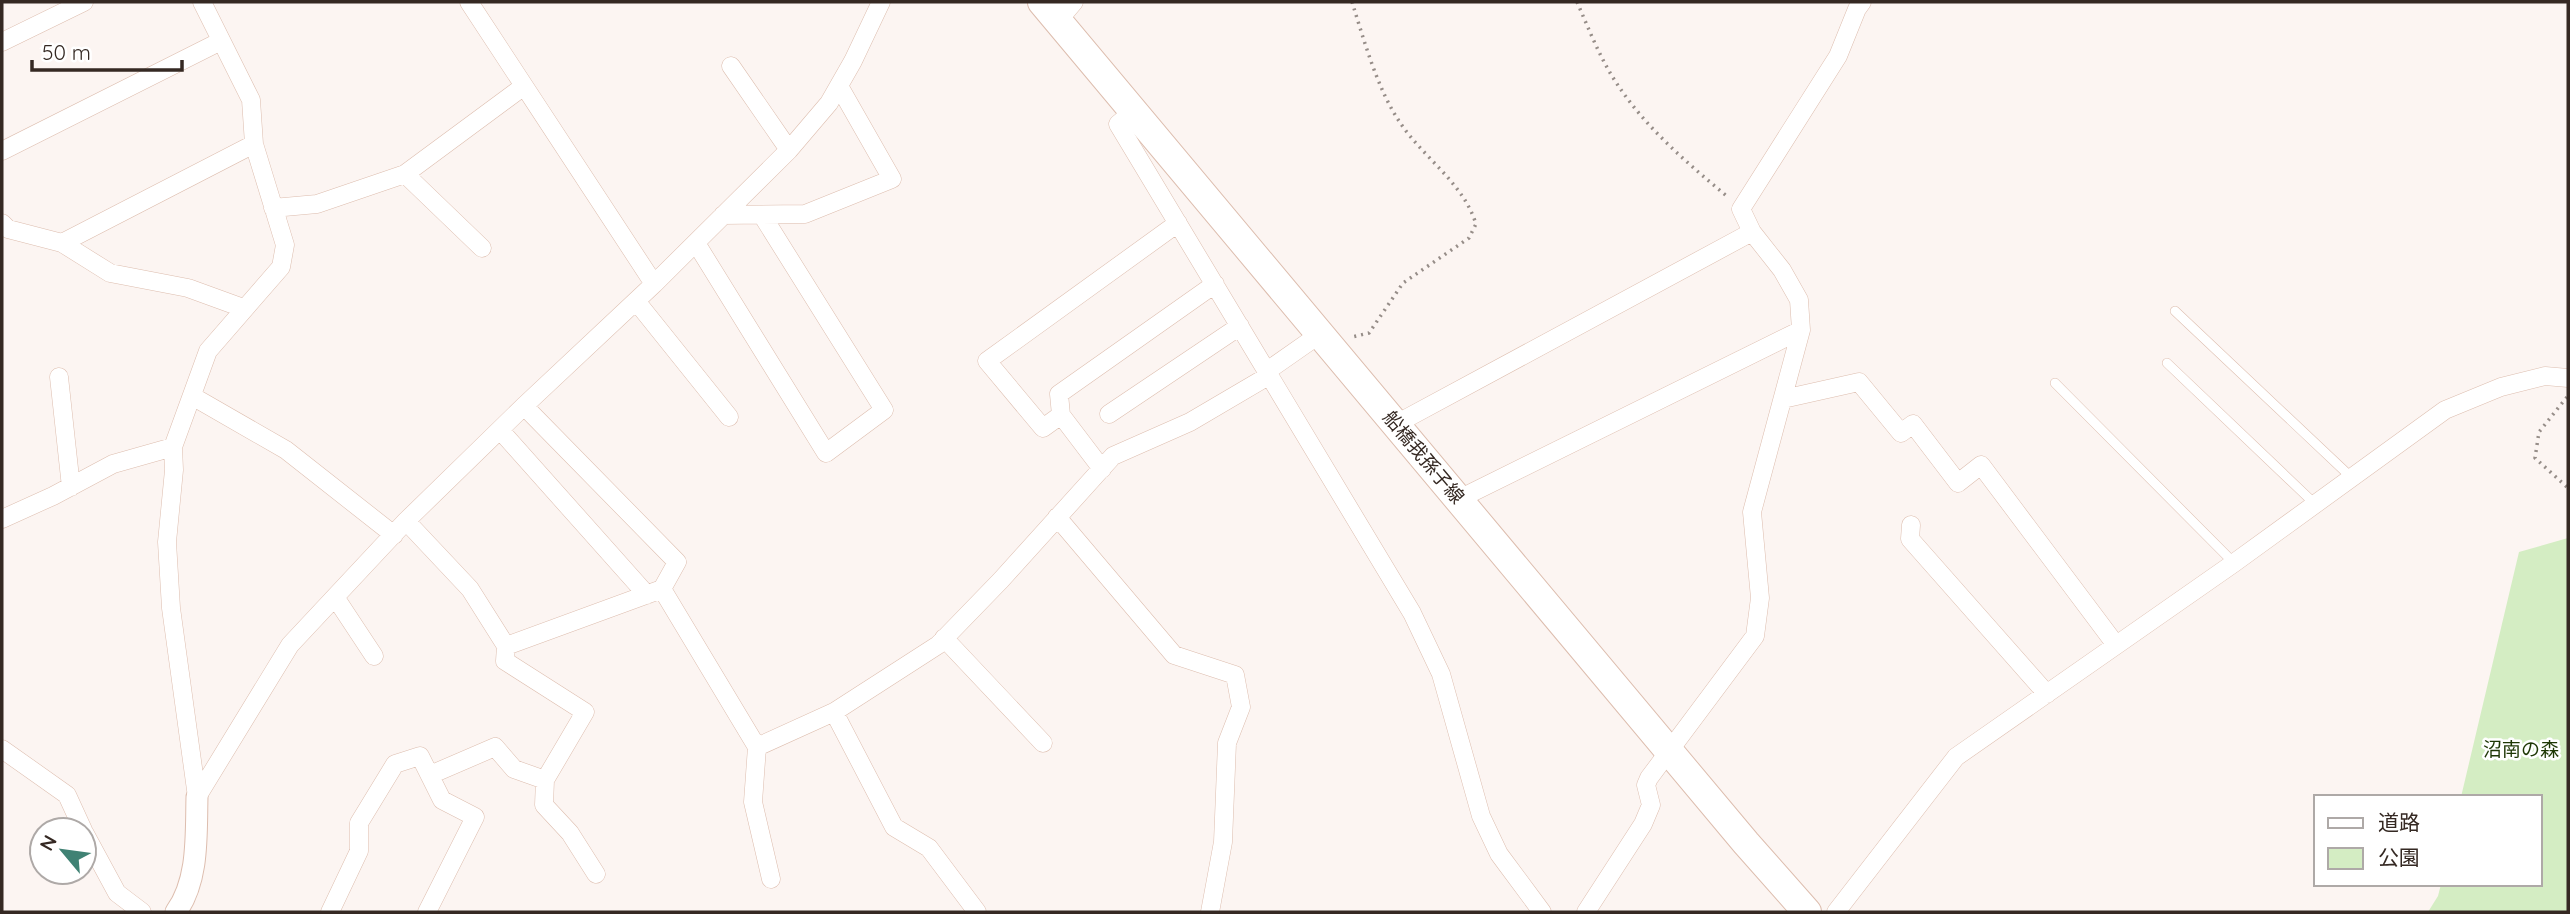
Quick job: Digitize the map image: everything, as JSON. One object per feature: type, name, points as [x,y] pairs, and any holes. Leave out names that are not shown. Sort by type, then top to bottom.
[{"type":"main road","name":"船橋我孫子線","points":[[1058,8],[1134,111],[1807,912]]},
{"type":"street","points":[[2,42],[84,2]]},
{"type":"street","points":[[176,912],[183,902],[195,861],[197,797],[171,608],[167,542],[174,470],[173,447],[208,351],[281,267],[285,246],[254,144],[251,100],[202,2]]},
{"type":"street","points":[[468,2],[654,284]]},
{"type":"street","points":[[197,797],[290,645],[406,521],[654,284],[789,150],[829,103],[881,2]]},
{"type":"street","points":[[1586,912],[1643,824],[1651,805],[1646,785],[1755,636],[1760,598],[1752,512],[1801,330],[1800,300],[1782,270],[1752,232],[1741,209],[1838,56],[1862,2]]},
{"type":"street","points":[[2,151],[221,41]]},
{"type":"street","points":[[731,66],[789,150]]},
{"type":"street","points":[[273,208],[317,204],[405,174],[524,86]]},
{"type":"street","points":[[723,215],[805,214],[892,179],[839,86]]},
{"type":"street","points":[[1134,111],[1118,124],[1412,613],[1441,674],[1481,816],[1499,854],[1542,912]]},
{"type":"street","points":[[62,243],[254,144]]},
{"type":"street","points":[[405,174],[482,248]]},
{"type":"street","points":[[696,243],[826,453],[884,410],[762,215]]},
{"type":"street","points":[[2,223],[8,229],[62,243],[110,273],[188,288],[243,308]]},
{"type":"street","points":[[1061,415],[1043,428],[986,361],[1178,223]]},
{"type":"street","points":[[1396,424],[1752,232]]},
{"type":"street","points":[[1102,469],[1061,415],[1059,394],[1215,284]]},
{"type":"street","points":[[636,301],[729,417]]},
{"type":"street","points":[[1109,414],[1240,326]]},
{"type":"street","points":[[1459,499],[1801,330]]},
{"type":"street","points":[[757,747],[834,712],[897,673],[944,638],[1113,456],[1190,422],[1324,339]]},
{"type":"street","points":[[1836,912],[1956,757],[2234,563],[2445,410],[2501,387],[2545,376],[2568,378]]},
{"type":"street","points":[[59,377],[71,487]]},
{"type":"street","points":[[1783,399],[1859,382],[1901,433],[1913,424],[1958,483],[1981,465],[2116,645]]},
{"type":"street","points":[[192,396],[286,450],[394,535]]},
{"type":"street","points":[[506,646],[654,592],[677,562],[524,406]]},
{"type":"street","points":[[500,430],[654,592],[757,747],[753,802],[771,879]]},
{"type":"street","points":[[2,519],[113,464],[173,447]]},
{"type":"street","points":[[1057,517],[1174,655],[1235,674],[1241,707],[1227,744],[1223,842],[1210,912]]},
{"type":"street","points":[[406,521],[470,589],[506,646],[505,661],[585,712],[545,780],[544,805],[570,833],[596,873]]},
{"type":"street","points":[[1911,525],[1910,540],[2047,694]]},
{"type":"street","points":[[335,597],[374,656]]},
{"type":"street","points":[[944,638],[1043,743]]},
{"type":"street","points":[[834,712],[894,828],[929,848],[977,912]]},
{"type":"street","points":[[430,775],[495,747],[514,769],[545,780]]},
{"type":"street","points":[[2,749],[67,795],[76,816]]},
{"type":"street","points":[[330,912],[359,851],[359,823],[395,764],[420,756],[442,800],[475,817],[427,912]]},
{"type":"street","points":[[98,858],[117,893],[142,912]]},
{"type":"lane","points":[[2175,311],[2352,478]]},
{"type":"lane","points":[[2167,363],[2315,504]]},
{"type":"lane","points":[[2055,383],[2234,563]]},
{"type":"path","points":[[1324,339],[1369,333],[1403,283],[1469,238],[1476,224],[1472,210],[1456,187],[1400,122],[1363,40],[1352,2]]},
{"type":"path","points":[[1577,2],[1611,74],[1626,96],[1671,148],[1741,209]]},
{"type":"path","points":[[2568,396],[2539,432],[2535,458],[2568,488]]},
{"type":"green space","name":"沼南の森","points":[[2568,538],[2568,912],[2428,912],[2440,886],[2542,886],[2542,795],[2461,795],[2519,552]]}]
